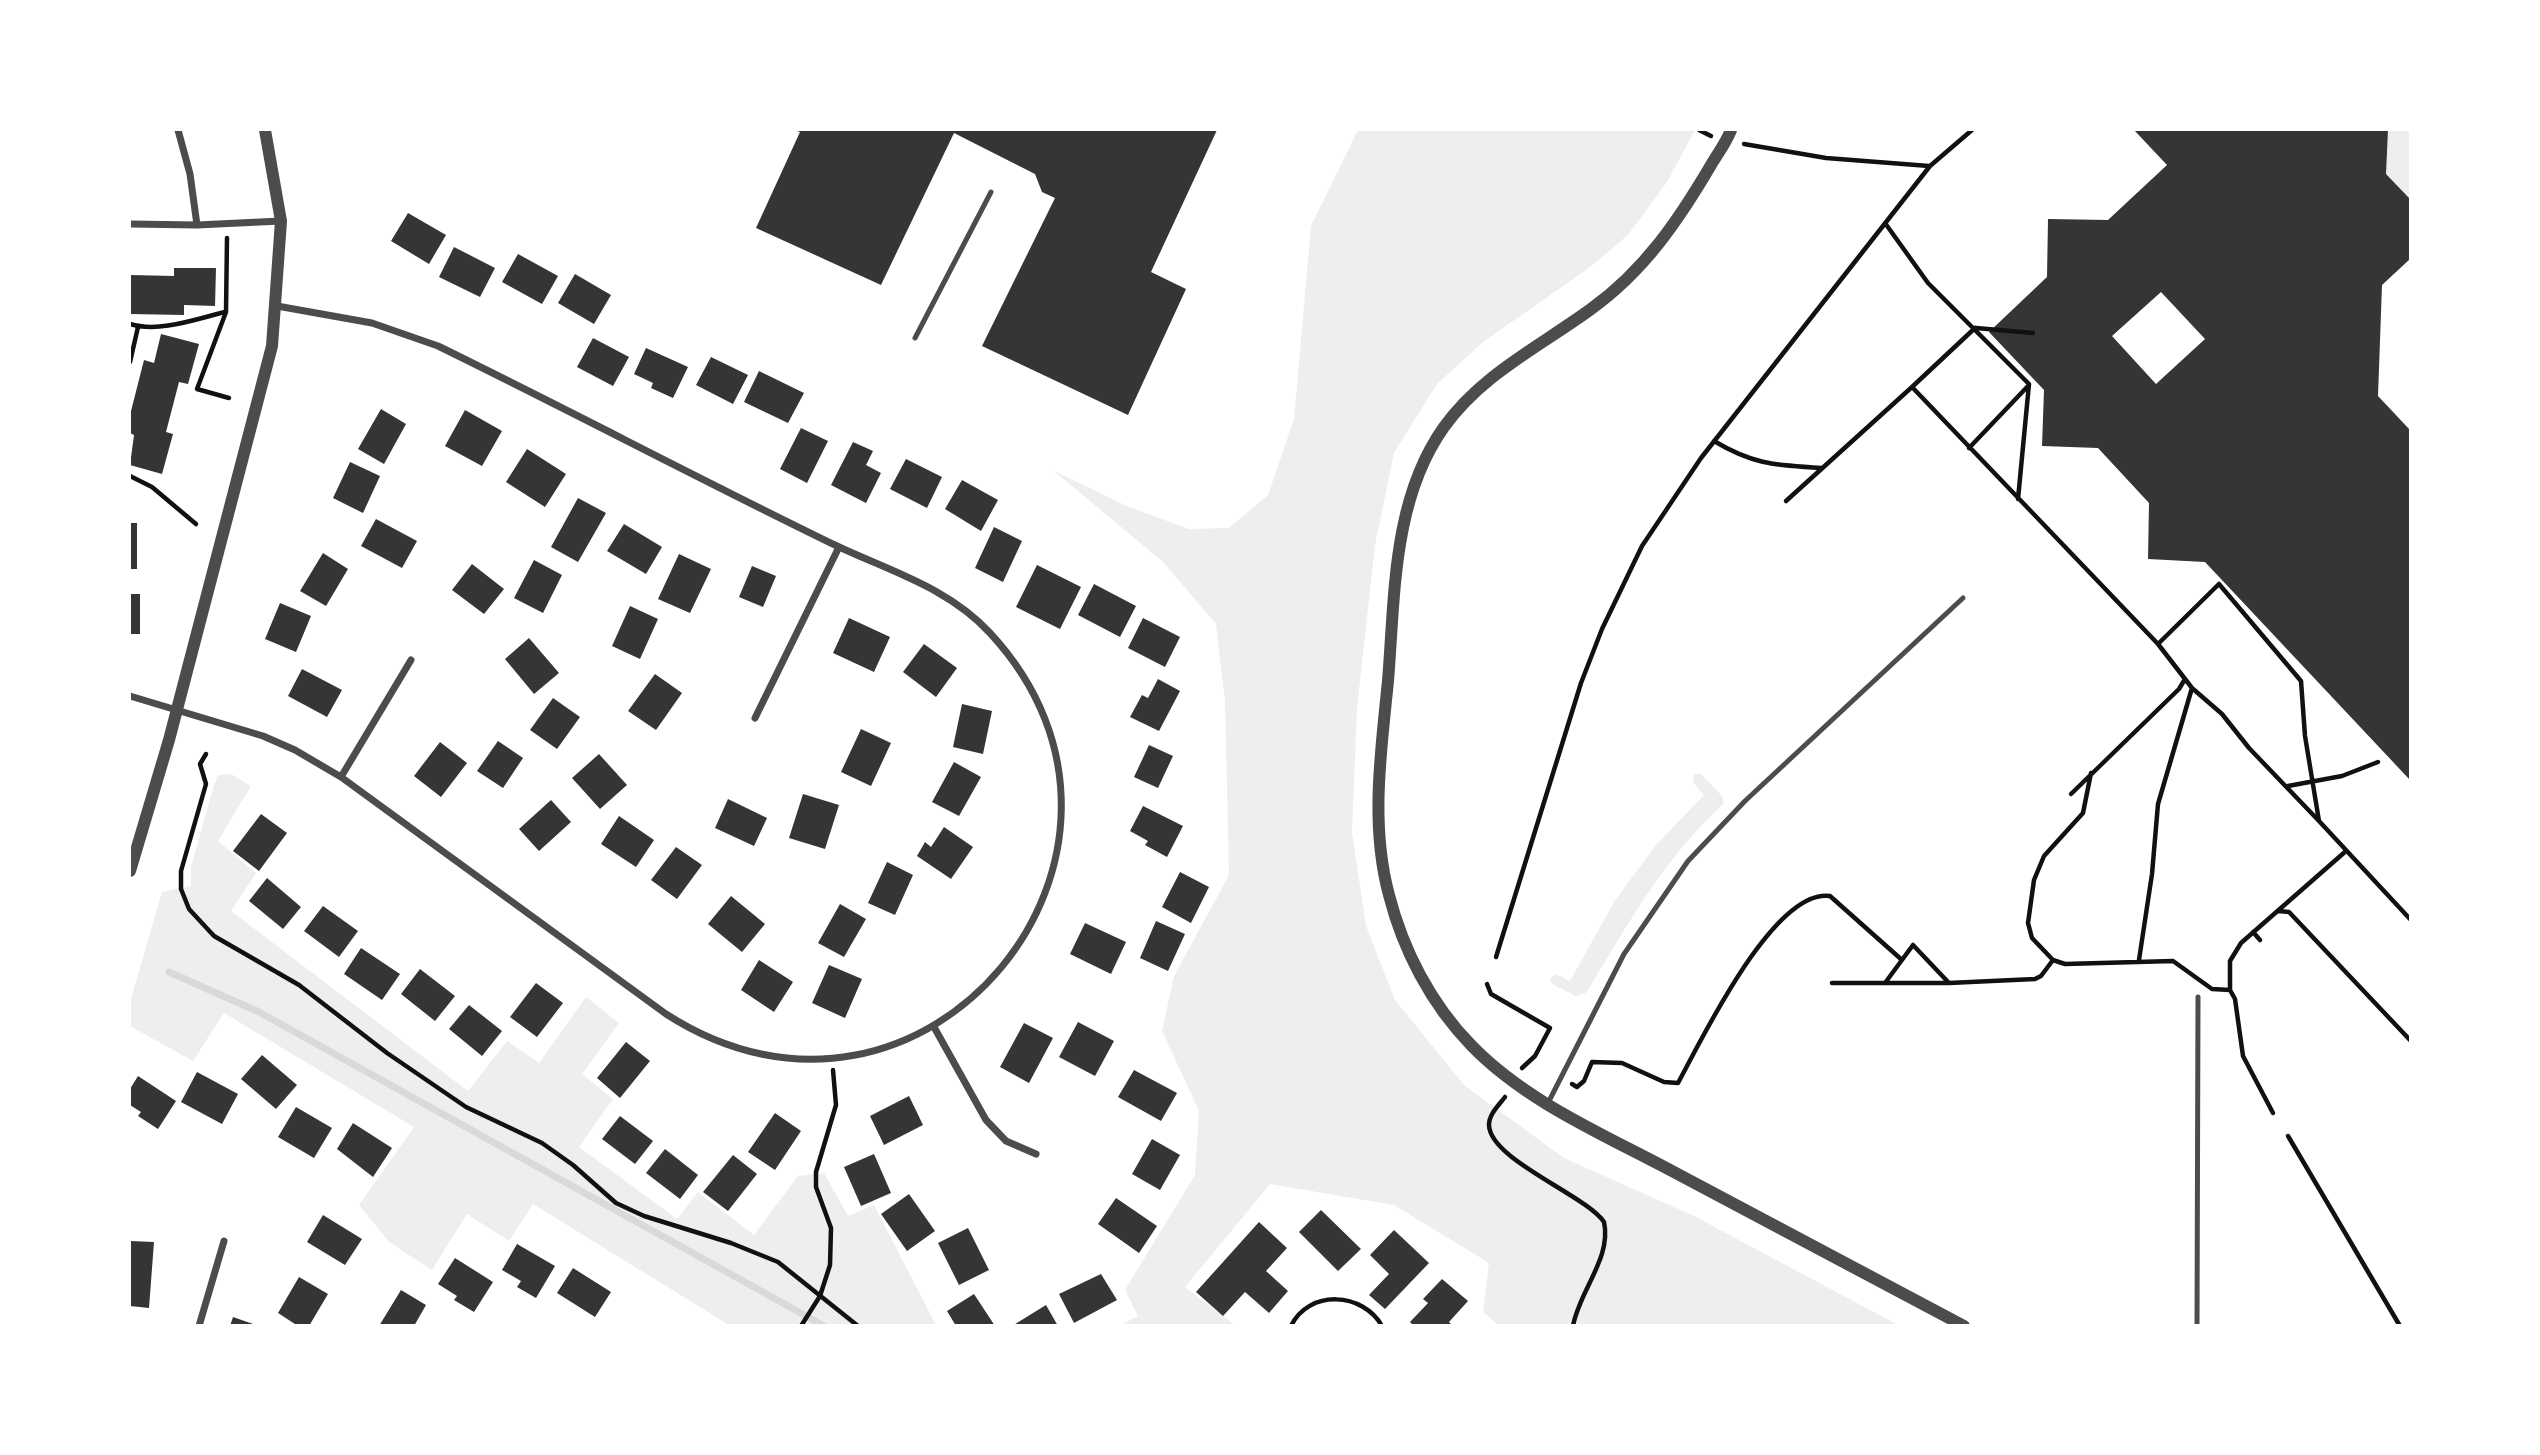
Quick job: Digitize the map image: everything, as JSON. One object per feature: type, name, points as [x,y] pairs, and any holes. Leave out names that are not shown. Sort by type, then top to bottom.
[{"type":"street","points":[[178,130],[190,174],[197,225]]},
{"type":"street","points":[[130,871],[177,709],[264,382],[277,306],[281,221],[265,130]]},
{"type":"street","points":[[1731,130],[1681,216],[1639,267],[1592,308],[1489,378],[1460,407],[1434,442],[1406,510],[1400,540],[1379,786],[1383,869],[1403,939],[1423,980],[1463,1036],[1515,1084],[1964,1325]]},
{"type":"street","points":[[130,224],[197,225],[281,221]]},
{"type":"street","points":[[130,695],[263,736],[341,777],[690,1030],[751,1054],[789,1060],[831,1060],[881,1049],[934,1027],[968,1000],[1012,956],[1040,909],[1058,840],[1060,812],[1055,758],[1040,711],[1027,684],[998,642],[973,616],[945,596],[839,547],[438,346],[372,323],[277,306]]},
{"type":"street","points":[[755,718],[839,547]]},
{"type":"street","points":[[341,777],[411,660]]},
{"type":"street","points":[[934,1027],[986,1120],[1006,1140],[1036,1154]]},
{"type":"street","points":[[199,1325],[224,1241]]},
{"type":"lane","points":[[915,338],[991,192]]},
{"type":"lane","points":[[1548,1103],[1624,954],[1688,861],[1745,801],[1963,597]]},
{"type":"lane","points":[[2197,1325],[2198,997]]},
{"type":"path","points":[[1496,957],[1594,647],[1642,547],[1714,441],[1930,166],[1972,130]]},
{"type":"path","points":[[1752,145],[1826,158],[1930,166]]},
{"type":"path","points":[[227,223],[226,312],[197,389],[229,398]]},
{"type":"path","points":[[1885,223],[1928,283],[2029,384],[2018,499]]},
{"type":"path","points":[[130,324],[138,327],[171,324],[226,312]]},
{"type":"path","points":[[130,362],[138,327]]},
{"type":"path","points":[[1786,501],[1975,328],[2034,333]]},
{"type":"path","points":[[1969,448],[2029,384]]},
{"type":"path","points":[[1912,387],[2158,645],[2192,688],[2222,714],[2249,748],[2410,917]]},
{"type":"path","points":[[1714,441],[1752,460],[1822,468]]},
{"type":"path","points":[[130,476],[152,487],[196,524]]},
{"type":"path","points":[[2158,645],[2219,584],[2301,681],[2311,782],[2319,821]]},
{"type":"path","points":[[2071,794],[2179,689],[2185,679]]},
{"type":"path","points":[[2139,960],[2152,874],[2158,804],[2192,688]]},
{"type":"path","points":[[206,754],[200,765],[207,779],[205,792],[180,880],[189,909],[214,936],[299,985],[387,1053],[466,1107],[542,1143],[573,1165],[617,1203],[644,1216],[762,1254],[778,1262],[859,1325]]},
{"type":"path","points":[[2287,786],[2342,776],[2378,762]]},
{"type":"path","points":[[2091,774],[2084,813],[2044,856],[2034,880],[2028,923],[2032,938],[2053,960],[2065,964],[2173,961],[2212,989],[2231,990]]},
{"type":"path","points":[[2273,1113],[2243,1056],[2235,999],[2231,990],[2230,961],[2241,943],[2346,851]]},
{"type":"path","points":[[1563,1077],[1577,1087],[1584,1081],[1592,1062],[1622,1063],[1664,1082],[1678,1083],[1738,973],[1803,900],[1818,894],[1830,895],[1902,960]]},
{"type":"path","points":[[2277,911],[2289,912],[2410,1040]]},
{"type":"path","points":[[2253,932],[2260,940]]},
{"type":"path","points":[[1885,982],[1913,945],[1949,983]]},
{"type":"path","points":[[1832,983],[1949,983],[2035,979],[2041,976],[2053,960]]},
{"type":"path","points":[[1487,984],[1491,994],[1550,1028],[1535,1056],[1525,1064]]},
{"type":"path","points":[[801,1325],[820,1296],[832,1249],[831,1228],[816,1187],[816,1172],[836,1105],[831,1060]]},
{"type":"path","points":[[1515,1084],[1492,1114],[1489,1124],[1491,1134],[1524,1166],[1592,1210],[1604,1222],[1605,1241],[1596,1269],[1576,1308],[1573,1325]]},
{"type":"path","points":[[2288,1136],[2400,1325]]},
{"type":"path","points":[[1291,1325],[1306,1306],[1331,1299],[1362,1304],[1382,1325]]},
{"type":"shaded area","points":[[1358,130],[1695,130],[1667,182],[1628,235],[1589,268],[1483,342],[1437,384],[1394,453],[1375,545],[1357,708],[1352,832],[1366,926],[1395,1000],[1464,1085],[1564,1158],[1694,1216],[1898,1325],[1498,1325],[1483,1312],[1489,1263],[1394,1205],[1270,1184],[1185,1287],[1235,1325],[1121,1325],[1138,1316],[1125,1290],[1195,1175],[1199,1111],[1162,1031],[1174,976],[1229,875],[1225,701],[1216,624],[1163,562],[1054,471],[1129,507],[1189,529],[1229,528],[1268,495],[1294,419],[1311,226]]},
{"type":"shaded area","points":[[2388,130],[2410,130],[2410,199],[2386,174]]},
{"type":"shaded area","points":[[231,774],[251,786],[218,841],[256,873],[231,911],[468,1091],[507,1041],[539,1063],[586,997],[619,1023],[582,1074],[613,1099],[579,1147],[677,1219],[698,1192],[754,1235],[798,1176],[824,1173],[848,1216],[874,1205],[936,1325],[729,1325],[533,1204],[509,1241],[467,1214],[432,1270],[389,1242],[359,1205],[414,1127],[224,1013],[193,1061],[130,1026],[130,1002],[162,892],[191,886],[191,867],[214,785],[218,775]]},
{"type":"shaded area","points":[[1694,774],[1701,774],[1723,797],[1723,804],[1663,871],[1586,993],[1576,996],[1552,984],[1550,979],[1556,974],[1570,981],[1614,902],[1656,845],[1704,795],[1693,782]]},
{"type":"building","points":[[794,130],[1217,130],[1151,272],[1186,289],[1128,415],[982,346],[1055,198],[1042,192],[1035,174],[954,133],[881,285],[756,228],[800,132]]},
{"type":"building","points":[[2134,130],[2388,130],[2386,174],[2410,199],[2410,259],[2382,285],[2378,396],[2410,430],[2410,780],[2205,562],[2148,559],[2149,503],[2098,448],[2042,446],[2044,390],[1989,332],[2047,277],[2048,219],[2108,220],[2167,165]],"holes":[[[2161,292],[2205,339],[2156,384],[2112,336]]]},
{"type":"building","points":[[408,213],[446,235],[429,264],[391,241]]},
{"type":"building","points":[[454,247],[495,268],[480,297],[439,277]]},
{"type":"building","points":[[518,254],[558,276],[542,304],[502,282]]},
{"type":"building","points":[[174,268],[216,268],[215,306],[184,305],[184,315],[130,314],[130,275],[174,276]]},
{"type":"building","points":[[575,274],[611,295],[594,324],[558,303]]},
{"type":"building","points":[[161,334],[199,344],[188,384],[179,382],[166,432],[173,434],[162,474],[130,465],[134,435],[130,433],[130,415],[144,360],[154,363]]},
{"type":"building","points":[[593,338],[629,357],[613,386],[577,367]]},
{"type":"building","points":[[646,348],[688,367],[673,398],[651,388],[653,383],[634,374]]},
{"type":"building","points":[[711,357],[748,375],[733,404],[696,385]]},
{"type":"building","points":[[759,371],[804,393],[788,423],[744,402]]},
{"type":"building","points":[[381,409],[406,424],[384,464],[358,449]]},
{"type":"building","points":[[465,410],[502,431],[482,466],[445,446]]},
{"type":"building","points":[[801,428],[828,441],[807,483],[780,469]]},
{"type":"building","points":[[853,442],[873,451],[866,465],[881,473],[866,503],[831,485]]},
{"type":"building","points":[[527,449],[566,474],[545,507],[506,482]]},
{"type":"building","points":[[906,459],[942,477],[927,508],[890,489]]},
{"type":"building","points":[[350,462],[380,476],[363,513],[333,498]]},
{"type":"building","points":[[962,480],[998,500],[981,531],[945,509]]},
{"type":"building","points":[[578,498],[606,513],[578,562],[551,547]]},
{"type":"building","points":[[376,519],[417,541],[402,568],[361,546]]},
{"type":"building","points":[[130,523],[137,523],[137,569],[130,569]]},
{"type":"building","points":[[624,524],[662,547],[646,574],[607,551]]},
{"type":"building","points":[[994,527],[1022,541],[1003,582],[975,568]]},
{"type":"building","points":[[323,553],[348,569],[326,606],[300,591]]},
{"type":"building","points":[[679,554],[711,569],[690,613],[658,599]]},
{"type":"building","points":[[534,560],[562,575],[543,613],[514,598]]},
{"type":"building","points":[[472,564],[504,589],[484,614],[452,590]]},
{"type":"building","points":[[1037,565],[1081,587],[1060,629],[1016,607]]},
{"type":"building","points":[[752,566],[776,576],[763,607],[739,597]]},
{"type":"building","points":[[1094,584],[1136,606],[1120,637],[1078,615]]},
{"type":"building","points":[[130,594],[140,594],[140,634],[130,634]]},
{"type":"building","points":[[280,603],[311,616],[296,652],[265,639]]},
{"type":"building","points":[[630,606],[658,619],[640,659],[612,646]]},
{"type":"building","points":[[849,618],[890,637],[874,672],[833,653]]},
{"type":"building","points":[[1143,618],[1180,637],[1165,667],[1128,648]]},
{"type":"building","points":[[529,638],[559,673],[534,694],[505,659]]},
{"type":"building","points":[[924,644],[957,668],[936,697],[903,672]]},
{"type":"building","points":[[302,669],[342,690],[327,717],[288,696]]},
{"type":"building","points":[[655,674],[682,693],[656,730],[628,711]]},
{"type":"building","points":[[1158,679],[1180,691],[1159,731],[1130,717],[1142,695],[1148,698]]},
{"type":"building","points":[[553,698],[580,717],[557,749],[530,730]]},
{"type":"building","points":[[962,704],[992,711],[983,754],[953,747]]},
{"type":"building","points":[[861,729],[891,743],[871,786],[841,772]]},
{"type":"building","points":[[498,741],[523,758],[503,788],[477,771]]},
{"type":"building","points":[[440,742],[467,763],[441,797],[414,776]]},
{"type":"building","points":[[1149,745],[1173,756],[1158,788],[1134,777]]},
{"type":"building","points":[[599,754],[627,785],[600,809],[572,778]]},
{"type":"building","points":[[954,762],[981,777],[959,816],[932,802]]},
{"type":"building","points":[[803,794],[839,805],[825,849],[789,838]]},
{"type":"building","points":[[728,799],[767,818],[754,846],[715,828]]},
{"type":"building","points":[[551,800],[571,822],[539,851],[519,829]]},
{"type":"building","points":[[1143,806],[1183,826],[1167,857],[1145,845],[1148,841],[1130,831]]},
{"type":"building","points":[[261,814],[287,833],[259,871],[233,851]]},
{"type":"building","points":[[619,816],[654,840],[636,867],[601,844]]},
{"type":"building","points":[[944,827],[973,847],[951,879],[917,856],[925,842],[931,847]]},
{"type":"building","points":[[676,847],[702,865],[677,899],[651,880]]},
{"type":"building","points":[[887,862],[913,875],[895,915],[868,903]]},
{"type":"building","points":[[1180,872],[1209,887],[1191,923],[1162,907]]},
{"type":"building","points":[[267,878],[301,907],[283,929],[249,901]]},
{"type":"building","points":[[731,896],[765,924],[742,952],[708,924]]},
{"type":"building","points":[[840,904],[866,919],[844,957],[818,943]]},
{"type":"building","points":[[323,906],[358,931],[339,957],[304,931]]},
{"type":"building","points":[[1156,921],[1185,934],[1168,971],[1140,958]]},
{"type":"building","points":[[1085,923],[1126,942],[1111,974],[1070,954]]},
{"type":"building","points":[[361,948],[400,974],[382,1000],[344,974]]},
{"type":"building","points":[[759,960],[793,982],[774,1012],[741,990]]},
{"type":"building","points":[[829,965],[862,979],[845,1018],[812,1003]]},
{"type":"building","points":[[420,969],[455,996],[435,1021],[401,994]]},
{"type":"building","points":[[536,983],[563,1003],[537,1037],[510,1017]]},
{"type":"building","points":[[469,1005],[502,1031],[482,1056],[449,1029]]},
{"type":"building","points":[[1078,1022],[1114,1041],[1095,1076],[1059,1057]]},
{"type":"building","points":[[1024,1023],[1053,1038],[1029,1083],[1000,1067]]},
{"type":"building","points":[[626,1042],[650,1061],[620,1098],[597,1078]]},
{"type":"building","points":[[262,1055],[297,1085],[276,1109],[241,1079]]},
{"type":"building","points":[[1134,1070],[1177,1093],[1161,1121],[1118,1097]]},
{"type":"building","points":[[197,1072],[238,1094],[222,1124],[181,1102]]},
{"type":"building","points":[[138,1076],[176,1101],[158,1129],[138,1116],[141,1112],[130,1105],[130,1089]]},
{"type":"building","points":[[909,1096],[923,1125],[884,1145],[870,1116]]},
{"type":"building","points":[[296,1107],[332,1128],[314,1158],[278,1137]]},
{"type":"building","points":[[775,1113],[801,1131],[775,1170],[748,1152]]},
{"type":"building","points":[[620,1116],[653,1141],[635,1164],[602,1139]]},
{"type":"building","points":[[353,1123],[392,1148],[373,1177],[337,1149]]},
{"type":"building","points":[[1152,1139],[1180,1155],[1160,1190],[1132,1174]]},
{"type":"building","points":[[665,1149],[698,1175],[680,1199],[646,1173]]},
{"type":"building","points":[[874,1154],[891,1193],[861,1206],[844,1167]]},
{"type":"building","points":[[733,1155],[757,1174],[728,1211],[703,1192]]},
{"type":"building","points":[[909,1194],[935,1231],[907,1251],[881,1214]]},
{"type":"building","points":[[1116,1198],[1157,1226],[1139,1253],[1098,1224]]},
{"type":"building","points":[[1321,1210],[1361,1249],[1338,1271],[1299,1232]]},
{"type":"building","points":[[323,1215],[362,1239],[345,1265],[307,1242]]},
{"type":"building","points":[[1259,1222],[1287,1248],[1266,1271],[1288,1291],[1269,1313],[1245,1292],[1223,1316],[1196,1292]]},
{"type":"building","points":[[968,1228],[989,1270],[959,1285],[938,1243]]},
{"type":"building","points":[[1394,1230],[1429,1263],[1385,1309],[1369,1295],[1389,1274],[1370,1255]]},
{"type":"building","points":[[130,1241],[154,1242],[149,1308],[130,1306]]},
{"type":"building","points":[[517,1244],[555,1266],[536,1298],[517,1287],[521,1281],[502,1270]]},
{"type":"building","points":[[455,1258],[493,1282],[474,1312],[454,1300],[457,1296],[438,1284]]},
{"type":"building","points":[[573,1268],[611,1292],[595,1317],[557,1293]]},
{"type":"building","points":[[1101,1274],[1117,1300],[1074,1323],[1059,1294]]},
{"type":"building","points":[[299,1277],[328,1294],[309,1326],[298,1326],[278,1313]]},
{"type":"building","points":[[1442,1279],[1468,1301],[1449,1322],[1453,1326],[1414,1326],[1410,1322],[1428,1303],[1423,1299]]},
{"type":"building","points":[[401,1290],[426,1305],[414,1326],[379,1326]]},
{"type":"building","points":[[974,1294],[995,1326],[956,1326],[947,1311]]},
{"type":"building","points":[[1046,1305],[1058,1326],[1012,1326]]},
{"type":"building","points":[[233,1317],[256,1325],[256,1326],[230,1326]]},
{"type":"waterway","points":[[169,972],[259,1012],[824,1326]]}]
